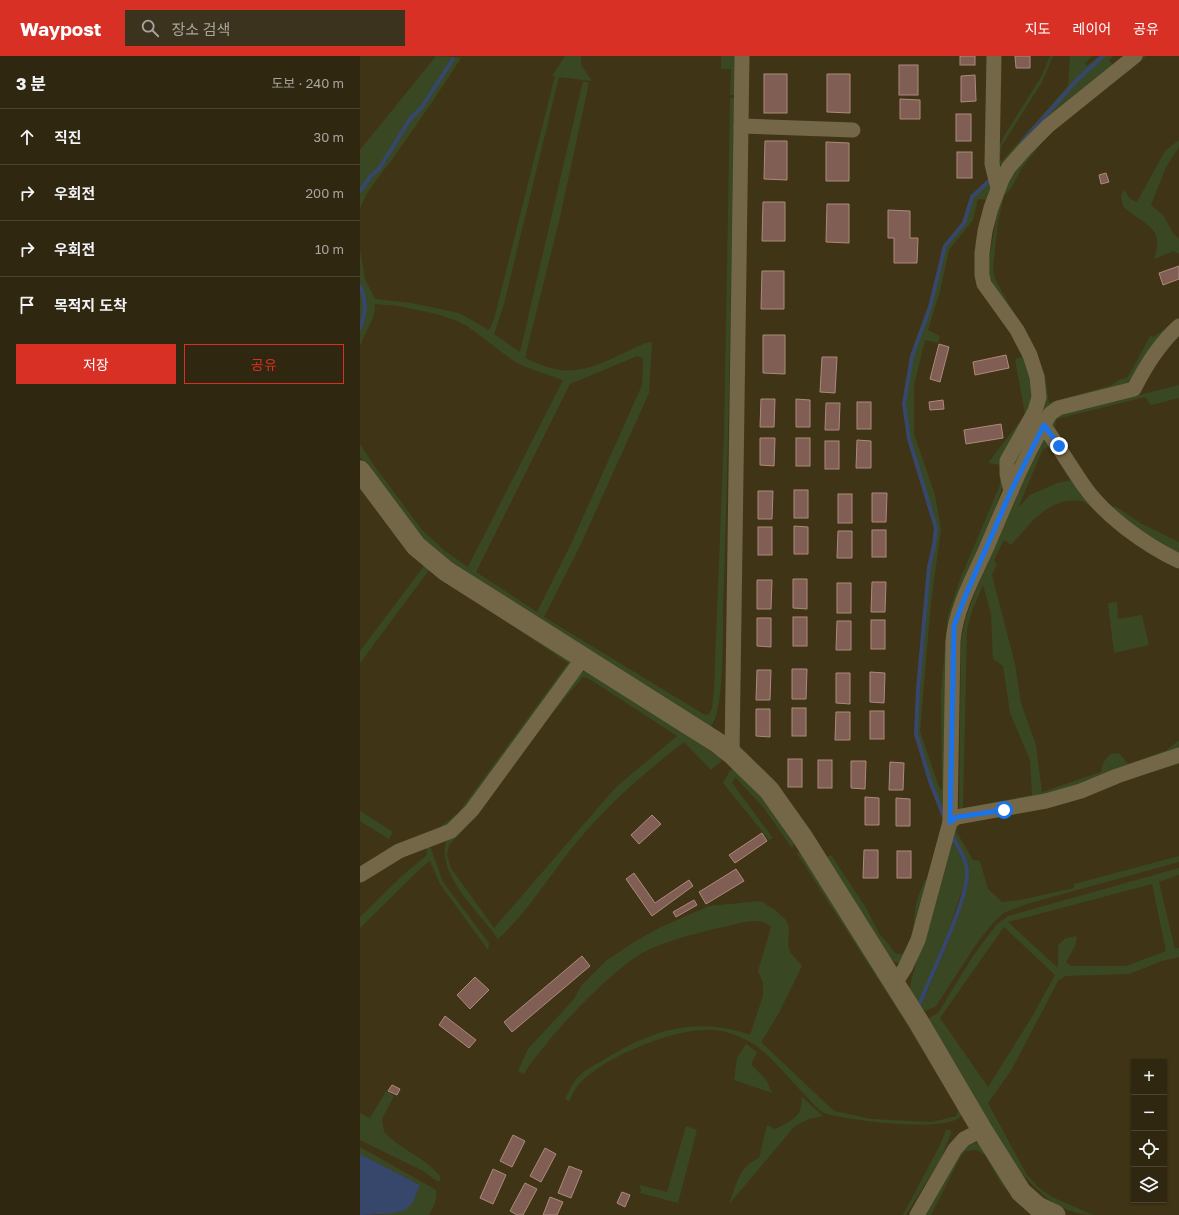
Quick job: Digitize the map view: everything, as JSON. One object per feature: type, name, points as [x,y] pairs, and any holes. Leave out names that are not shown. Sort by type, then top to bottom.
[{"type":"street","points":[[732,754],[742,56]]},
{"type":"street","points":[[994,56],[992,164],[998,188]]},
{"type":"street","points":[[1011,491],[1007,474],[1007,461],[1035,411],[1039,397],[1037,377],[1030,355],[1017,330],[984,284],[982,275],[982,253],[985,231],[998,188],[1009,167],[1048,126],[1135,56]]},
{"type":"street","points":[[741,126],[853,130]]},
{"type":"street","points":[[894,985],[905,968],[918,940],[950,822],[954,626],[964,599],[1011,491],[1050,414],[1058,408],[1134,389],[1159,346],[1179,326]]},
{"type":"street","points":[[1044,425],[1084,486],[1100,506],[1121,524],[1168,556],[1179,561]]},
{"type":"street","points":[[360,471],[416,546],[431,559],[464,584],[697,729],[732,754],[769,790],[840,895],[1021,1192],[1038,1207],[1055,1215]]},
{"type":"street","points":[[360,875],[399,851],[451,831],[463,820],[472,810],[583,658]]},
{"type":"street","points":[[950,822],[957,817],[1046,801],[1081,791],[1117,776],[1179,755]]},
{"type":"street","points":[[917,1215],[955,1149],[964,1139],[982,1130]]},
{"type":"green space","points":[[436,56],[453,57],[421,107],[409,119],[378,168],[360,189],[360,150]]},
{"type":"green space","points":[[565,56],[581,56],[581,65],[592,81],[559,77],[504,304],[494,334],[520,352],[583,81],[589,83],[560,217],[525,358],[560,370],[582,369],[604,362],[645,343],[652,342],[649,393],[580,546],[544,617],[705,715],[709,714],[712,708],[714,688],[724,437],[730,98],[734,98],[723,654],[721,690],[715,718],[711,726],[705,726],[447,560],[425,541],[407,521],[360,457],[360,444],[422,530],[445,551],[468,567],[563,380],[515,362],[467,326],[457,321],[437,314],[398,306],[375,304],[374,315],[360,346],[360,331],[365,320],[367,303],[360,284],[360,250],[365,279],[375,299],[411,303],[459,313],[489,330],[494,319],[555,76],[552,76]],"holes":[[[637,356],[643,358],[642,385],[571,544],[537,612],[476,572],[570,384]]]},
{"type":"green space","points":[[721,56],[735,56],[734,95],[730,95],[731,69],[721,69]]},
{"type":"green space","points":[[1050,56],[1053,56],[1042,82],[1001,147],[1001,162],[1068,86],[1070,56],[1092,56],[1085,63],[1087,66],[1099,56],[1102,56],[1068,88],[1002,165],[998,163],[997,151],[1004,136],[1041,77]]},
{"type":"green space","points":[[1105,56],[1113,56],[1109,61],[1114,65],[1003,166],[1069,90]]},
{"type":"green space","points":[[1138,56],[1146,56],[1127,73],[1121,73],[1080,105],[1045,139],[1021,169],[1012,187],[1004,196],[998,221],[993,267],[995,279],[1021,325],[1045,375],[1049,403],[1112,385],[1119,380],[1127,378],[1151,335],[1153,337],[1169,326],[1170,329],[1155,342],[1126,387],[1058,406],[1049,412],[1035,428],[1012,479],[1011,464],[1042,402],[1043,390],[1036,366],[1022,335],[996,292],[990,276],[990,253],[1003,184],[1016,164],[1077,104]]},
{"type":"green space","points":[[456,57],[461,58],[390,162],[371,187],[360,209],[360,194],[363,187],[380,170],[411,120],[422,108]]},
{"type":"green space","points":[[1179,140],[1179,147],[1166,167],[1151,205],[1163,215],[1173,233],[1179,239],[1179,254],[1174,251],[1154,259],[1157,239],[1154,232],[1150,227],[1130,213],[1123,206],[1121,196],[1124,189],[1130,199],[1137,202],[1165,151]]},
{"type":"green space","points":[[993,178],[991,200],[978,199],[973,220],[949,250],[940,291],[928,330],[940,336],[938,343],[925,340],[914,385],[914,434],[935,495],[941,529],[931,603],[920,731],[939,787],[942,790],[941,691],[948,615],[961,577],[1000,485],[1001,465],[988,463],[1025,415],[1015,359],[1026,356],[1030,367],[1032,405],[1005,465],[1002,488],[982,549],[957,604],[947,820],[931,781],[916,734],[930,568],[937,528],[910,439],[905,405],[913,356],[931,308],[946,246],[965,224],[973,198]]},
{"type":"green space","points":[[360,289],[364,308],[360,326]]},
{"type":"green space","points":[[1179,385],[1179,398],[1151,405],[1145,397],[1056,419],[1055,427],[1082,475],[1110,509],[1115,506],[1140,523],[1179,542],[1179,560],[1100,505],[1046,423],[1052,417]]},
{"type":"green space","points":[[1046,431],[1129,539],[1083,501],[1071,501],[1060,503],[1042,512],[1011,545],[1004,540],[994,560],[997,564],[992,575],[1015,664],[1021,703],[1036,745],[1042,792],[1101,772],[1103,763],[1110,754],[1119,753],[1128,764],[1167,750],[1179,740],[1179,753],[1082,788],[959,814],[961,642],[963,631],[969,609],[977,589]],"holes":[[[1048,447],[1054,452],[1072,480],[1057,483],[1030,495],[1018,508],[1043,449]],[[983,585],[991,614],[993,659],[1003,666],[1010,713],[1030,760],[1032,795],[963,808],[967,629],[972,611]]]},
{"type":"green space","points":[[360,482],[399,535],[570,661],[571,664],[462,813],[453,822],[435,831],[458,813],[568,663],[429,570],[360,663],[360,651],[424,566],[402,543],[360,489]]},
{"type":"green space","points":[[1117,602],[1118,619],[1142,615],[1149,645],[1114,653],[1108,603]]},
{"type":"green space","points":[[587,671],[598,676],[721,758],[721,762],[711,770],[684,742],[669,753],[628,789],[589,828],[567,854],[520,917],[498,939],[461,892],[453,879],[447,865],[445,852],[447,838],[580,673]],"holes":[[[583,677],[588,678],[677,736],[616,787],[494,928],[451,868],[447,855],[449,845],[476,817],[554,711]]]},
{"type":"green space","points":[[1179,758],[1179,764],[1122,781],[1080,798],[1034,811],[959,824],[956,831],[973,860],[980,861],[988,889],[1002,902],[1020,900],[1074,888],[1074,884],[1179,856],[1179,862],[1030,903],[1003,913],[979,940],[936,1006],[926,1011],[917,1006],[909,989],[953,828],[958,820],[1047,804],[1082,794],[1118,779]],"holes":[[[953,836],[965,856],[969,869],[968,881],[951,936],[922,1004],[919,1004],[948,932],[965,881],[965,868],[952,840]]]},
{"type":"green space","points":[[732,769],[739,772],[771,808],[794,844],[792,848],[763,807],[735,777],[732,783],[773,838],[769,840],[723,783]]},
{"type":"green space","points":[[360,811],[393,832],[389,839],[360,821]]},
{"type":"green space","points":[[426,846],[430,846],[443,882],[489,943],[488,950],[440,884],[430,861],[360,928],[360,917],[404,874],[427,855]]},
{"type":"green space","points":[[796,852],[800,853],[865,954],[962,1115],[953,1121],[938,1124],[919,1125],[876,1122],[827,1114],[815,1106],[759,1048],[739,1037],[715,1030],[700,1030],[682,1033],[663,1038],[624,1053],[591,1073],[578,1085],[569,1101],[565,1099],[575,1081],[585,1071],[640,1040],[657,1034],[675,1029],[711,1027],[730,1029],[750,1035],[763,996],[763,983],[758,971],[771,927],[757,921],[739,923],[696,933],[646,951],[615,973],[579,1007],[546,1044],[524,1074],[518,1071],[528,1049],[574,999],[581,986],[607,960],[634,942],[661,927],[709,906],[761,901],[775,910],[786,920],[789,928],[788,946],[790,952],[802,966],[779,1013],[761,1042],[834,1111],[871,1119],[932,1122],[957,1116],[957,1107],[894,1004]]},
{"type":"green space","points":[[831,855],[866,908],[879,933],[896,954],[902,954],[910,942],[919,896],[925,880],[930,882],[914,946],[903,963],[897,963],[888,959],[823,859]]},
{"type":"green space","points":[[1179,868],[1179,875],[1159,882],[1175,949],[1179,948],[1179,957],[1162,961],[1129,974],[1065,976],[1058,981],[1012,1069],[988,1103],[1027,1175],[1038,1187],[1052,1197],[1093,1215],[1081,1214],[1057,1205],[1037,1190],[1020,1171],[926,1020],[938,1013],[973,956],[997,924],[1008,916]],"holes":[[[1152,884],[1166,951],[1126,966],[1071,966],[1066,962],[1075,946],[1077,936],[1066,938],[1058,945],[1058,968],[1008,922]],[[1004,927],[1055,975],[1032,1017],[988,1087],[940,1018]]]},
{"type":"green space","points":[[746,1044],[757,1052],[751,1064],[767,1081],[772,1093],[734,1080],[737,1058]]},
{"type":"green space","points":[[386,1091],[394,1096],[382,1119],[384,1132],[398,1144],[435,1170],[440,1176],[440,1181],[437,1181],[423,1171],[360,1140],[360,1113],[370,1118]]},
{"type":"green space","points":[[801,1096],[823,1116],[809,1119],[795,1126],[729,1204],[739,1177],[752,1161],[759,1158],[767,1125],[775,1129],[786,1124],[795,1117],[801,1109]]},
{"type":"green space","points":[[686,1126],[697,1130],[678,1203],[640,1193],[641,1190],[639,1185],[667,1192]]},
{"type":"green space","points":[[946,1130],[950,1130],[951,1133],[942,1157],[906,1215],[903,1215],[940,1145]]},
{"type":"green space","points":[[974,1143],[980,1143],[1026,1210],[1002,1185],[985,1155],[976,1150],[965,1151],[931,1215],[923,1215],[958,1149]]},
{"type":"green space","points":[[360,1147],[436,1190],[436,1200],[429,1215],[374,1215],[389,1214],[412,1204],[420,1185],[360,1154]]},
{"type":"water","points":[[360,1154],[420,1185],[412,1204],[405,1210],[389,1214],[360,1215]]},
{"type":"building","points":[[960,56],[975,56],[975,65],[960,65]]},
{"type":"building","points":[[1015,56],[1030,56],[1030,68],[1016,68]]},
{"type":"building","points":[[899,65],[918,65],[918,95],[899,95]]},
{"type":"building","points":[[764,74],[787,74],[787,113],[764,113]]},
{"type":"building","points":[[827,74],[850,74],[850,113],[827,112]]},
{"type":"building","points":[[975,75],[976,101],[961,102],[961,76]]},
{"type":"building","points":[[900,99],[920,100],[920,119],[900,119]]},
{"type":"building","points":[[956,114],[971,114],[971,141],[956,141]]},
{"type":"building","points":[[765,141],[787,141],[787,180],[764,179]]},
{"type":"building","points":[[826,142],[849,143],[849,181],[826,181]]},
{"type":"building","points":[[957,152],[972,152],[972,178],[957,178]]},
{"type":"building","points":[[1106,173],[1109,182],[1101,184],[1099,175]]},
{"type":"building","points":[[763,202],[785,202],[785,241],[762,241]]},
{"type":"building","points":[[827,204],[849,204],[849,243],[826,242]]},
{"type":"building","points":[[888,210],[910,211],[910,238],[918,238],[917,263],[894,263],[894,238],[888,238]]},
{"type":"building","points":[[1179,266],[1179,279],[1163,285],[1159,273]]},
{"type":"building","points":[[762,271],[784,271],[784,309],[761,309]]},
{"type":"building","points":[[763,335],[785,335],[785,374],[763,373]]},
{"type":"building","points":[[939,344],[949,347],[940,382],[930,379]]},
{"type":"building","points":[[1006,355],[1009,368],[975,375],[973,362]]},
{"type":"building","points":[[822,357],[837,357],[835,393],[820,392]]},
{"type":"building","points":[[761,399],[775,399],[774,427],[760,427]]},
{"type":"building","points":[[796,399],[810,400],[810,427],[796,427]]},
{"type":"building","points":[[943,400],[944,409],[930,410],[929,402]]},
{"type":"building","points":[[857,402],[871,402],[871,429],[857,429]]},
{"type":"building","points":[[826,403],[840,403],[839,430],[825,430]]},
{"type":"building","points":[[1001,424],[1003,438],[966,444],[964,430]]},
{"type":"building","points":[[760,438],[775,438],[774,466],[760,465]]},
{"type":"building","points":[[796,438],[810,438],[810,466],[796,466]]},
{"type":"building","points":[[857,440],[871,441],[871,468],[856,468]]},
{"type":"building","points":[[825,441],[839,441],[839,469],[825,469]]},
{"type":"building","points":[[794,490],[808,490],[808,518],[794,518]]},
{"type":"building","points":[[758,491],[773,491],[772,519],[758,519]]},
{"type":"building","points":[[872,493],[887,493],[886,522],[872,522]]},
{"type":"building","points":[[838,494],[852,494],[852,523],[838,523]]},
{"type":"building","points":[[794,526],[808,527],[808,554],[794,554]]},
{"type":"building","points":[[758,527],[772,527],[772,555],[758,555]]},
{"type":"building","points":[[872,530],[886,530],[886,557],[872,557]]},
{"type":"building","points":[[838,531],[852,531],[852,558],[837,558]]},
{"type":"building","points":[[793,579],[807,579],[807,609],[793,608]]},
{"type":"building","points":[[757,580],[772,580],[771,609],[757,609]]},
{"type":"building","points":[[872,582],[886,582],[885,612],[871,612]]},
{"type":"building","points":[[837,583],[851,583],[851,613],[837,613]]},
{"type":"building","points":[[793,617],[807,617],[807,646],[793,646]]},
{"type":"building","points":[[757,618],[771,618],[771,647],[757,646]]},
{"type":"building","points":[[871,620],[885,620],[885,649],[871,649]]},
{"type":"building","points":[[837,621],[851,621],[851,650],[836,650]]},
{"type":"building","points":[[792,669],[807,669],[806,699],[792,699]]},
{"type":"building","points":[[757,670],[771,670],[770,700],[756,700]]},
{"type":"building","points":[[870,672],[885,673],[884,703],[870,702]]},
{"type":"building","points":[[836,673],[850,673],[850,704],[836,703]]},
{"type":"building","points":[[792,708],[806,708],[806,736],[792,736]]},
{"type":"building","points":[[756,709],[770,709],[770,737],[756,736]]},
{"type":"building","points":[[870,711],[884,711],[884,739],[870,739]]},
{"type":"building","points":[[836,712],[850,712],[850,740],[835,740]]},
{"type":"building","points":[[788,759],[802,759],[802,787],[788,787]]},
{"type":"building","points":[[818,760],[832,760],[832,788],[818,788]]},
{"type":"building","points":[[851,761],[866,761],[865,789],[851,788]]},
{"type":"building","points":[[890,762],[904,763],[903,790],[889,790]]},
{"type":"building","points":[[865,797],[879,798],[879,825],[865,825]]},
{"type":"building","points":[[896,798],[910,799],[910,826],[896,826]]},
{"type":"building","points":[[652,815],[661,824],[639,844],[631,835]]},
{"type":"building","points":[[762,833],[767,841],[735,863],[729,855]]},
{"type":"building","points":[[864,850],[878,850],[878,878],[863,878]]},
{"type":"building","points":[[897,851],[911,851],[911,878],[897,878]]},
{"type":"building","points":[[736,869],[744,881],[706,904],[699,892]]},
{"type":"building","points":[[634,873],[655,903],[689,880],[693,886],[652,916],[626,879]]},
{"type":"building","points":[[694,900],[697,905],[676,917],[673,912]]},
{"type":"building","points":[[582,956],[590,966],[512,1032],[504,1022]]},
{"type":"building","points":[[475,977],[489,990],[470,1009],[457,995]]},
{"type":"building","points":[[445,1016],[476,1040],[469,1048],[439,1025]]},
{"type":"building","points":[[392,1085],[400,1089],[397,1095],[388,1091]]},
{"type":"building","points":[[513,1135],[525,1141],[512,1167],[500,1161]]},
{"type":"building","points":[[545,1148],[556,1154],[541,1182],[530,1176]]},
{"type":"building","points":[[569,1166],[582,1171],[571,1198],[558,1193]]},
{"type":"building","points":[[493,1169],[506,1175],[493,1204],[480,1198]]},
{"type":"building","points":[[525,1183],[537,1189],[523,1215],[517,1215],[510,1211]]},
{"type":"building","points":[[622,1192],[630,1195],[625,1207],[617,1203]]},
{"type":"building","points":[[550,1197],[563,1202],[557,1215],[543,1215]]},
{"type":"waterway","points":[[1022,142],[1077,80],[1103,56]]},
{"type":"waterway","points":[[360,191],[370,177],[379,169],[410,119],[422,107],[453,59]]},
{"type":"waterway","points":[[944,817],[930,781],[916,734],[918,689],[929,567],[936,528],[909,439],[904,404],[912,356],[930,307],[945,246],[964,223],[972,197],[991,179]]},
{"type":"waterway","points":[[360,286],[365,302],[364,317],[360,328]]},
{"type":"waterway","points":[[920,1003],[949,935],[966,882],[967,870],[965,861],[952,836]]},
{"type":"route","points":[[1004,810],[957,817],[950,822],[954,626],[964,599],[1016,479],[1044,425],[1059,446]]}]
